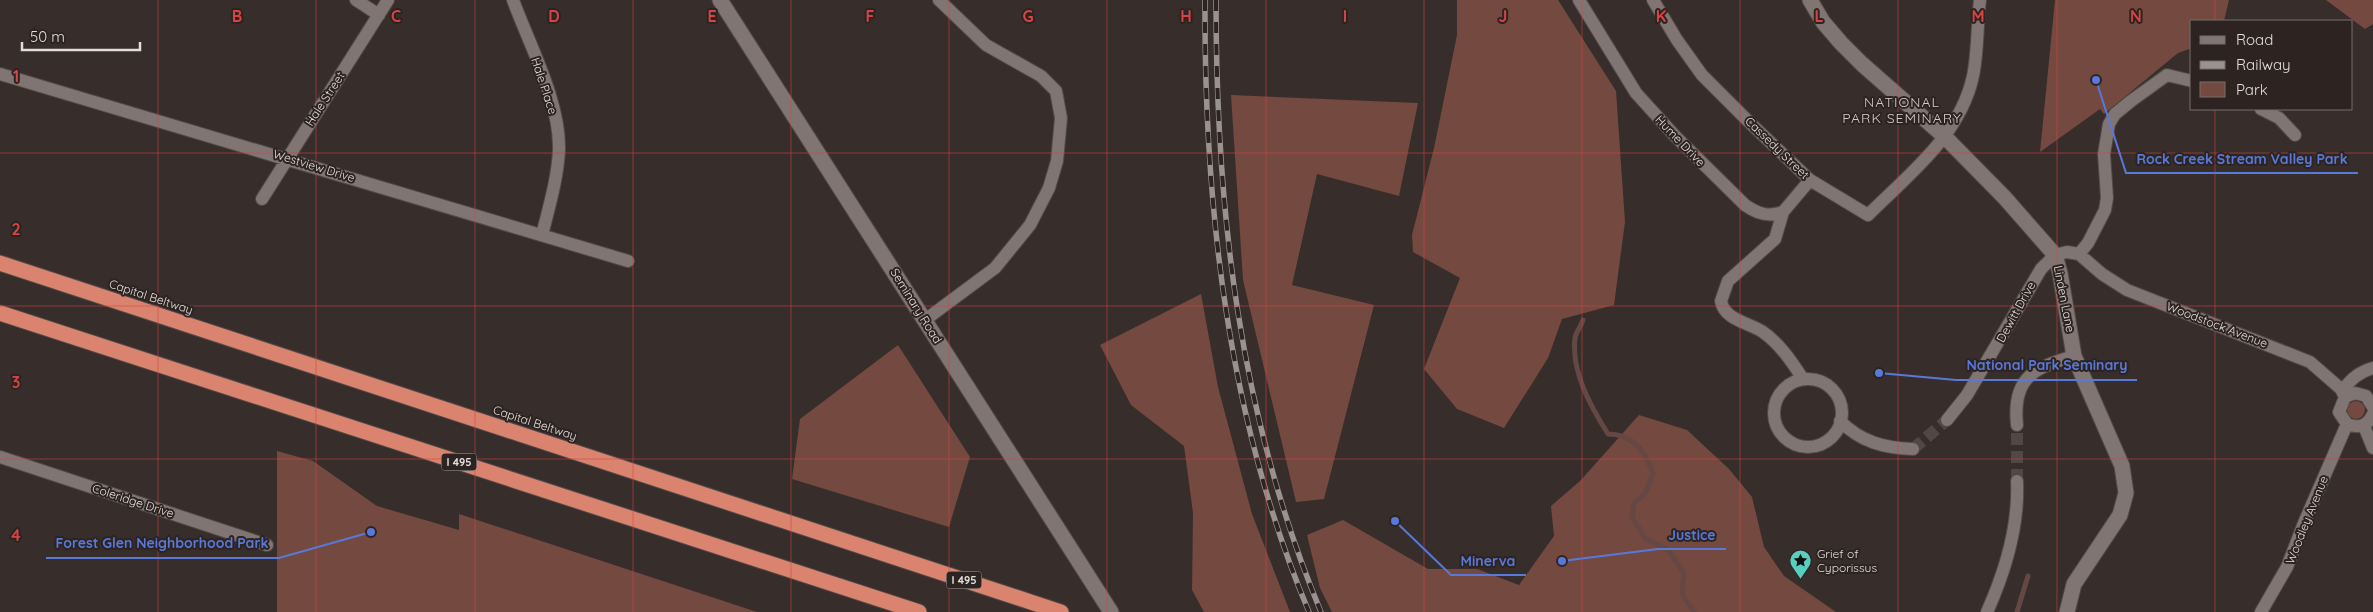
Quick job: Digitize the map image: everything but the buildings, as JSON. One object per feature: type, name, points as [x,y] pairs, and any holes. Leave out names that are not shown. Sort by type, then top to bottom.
[{"type":"highway","name":"Capital Beltway","points":[[0,263],[1061,612]]},
{"type":"highway","name":"I 495","points":[[0,313],[919,612]]},
{"type":"street","points":[[356,0],[379,15]]},
{"type":"street","name":"Hale Street","points":[[262,199],[388,0]]},
{"type":"street","name":"Hale Place","points":[[513,0],[552,106],[559,148],[542,234]]},
{"type":"street","name":"Seminary Road","points":[[720,0],[1111,612]]},
{"type":"street","points":[[925,320],[995,268],[1030,225],[1049,188],[1057,161],[1061,118],[1056,90],[1041,76],[986,45],[940,0]]},
{"type":"street","name":"Hume Drive","points":[[1579,0],[1636,93],[1675,136],[1745,205],[1756,212],[1766,215],[1784,212]]},
{"type":"street","name":"Cassedy Street","points":[[1653,0],[1677,40],[1702,75],[1810,180],[1868,215],[1932,153],[1944,136]]},
{"type":"street","name":"Linden Lane","points":[[1810,0],[1823,22],[1855,57],[1944,136],[2005,198],[2055,255],[2060,273],[2074,356],[2122,466],[2126,493],[2120,515],[2074,584],[2067,612]]},
{"type":"street","points":[[1944,136],[1959,113],[1973,75],[1980,0]]},
{"type":"street","name":"Westview Drive","points":[[0,74],[288,158],[628,261]]},
{"type":"street","points":[[2055,255],[2067,252],[2079,254],[2088,243],[2105,210],[2107,198],[2104,154],[2106,134],[2112,119],[2131,101],[2167,75],[2190,81]]},
{"type":"street","points":[[2263,110],[2279,118],[2295,135]]},
{"type":"street","points":[[1803,379],[1788,356],[1764,332],[1726,312],[1721,301],[1728,281],[1775,239],[1784,212],[1810,180]]},
{"type":"street","name":"Woodstock Avenue","points":[[2079,254],[2102,274],[2128,290],[2310,362],[2343,394]]},
{"type":"street","name":"Dewitt Drive","points":[[1947,420],[1974,384],[2035,278],[2055,255]]},
{"type":"street","points":[[2017,425],[2016,398],[2024,383],[2038,369],[2049,362],[2074,356]]},
{"type":"street","points":[[2364,426],[2347,424],[2339,412],[2343,394],[2350,380],[2361,371],[2373,368]]},
{"type":"street","points":[[1803,379],[1817,380],[1835,393],[1841,407],[1840,421],[1837,429],[1827,440],[1812,446],[1795,444],[1782,434],[1775,419],[1776,402],[1784,389],[1803,379]]},
{"type":"street","points":[[2343,394],[2361,393],[2370,400],[2373,407]]},
{"type":"street","points":[[2364,426],[2373,414]]},
{"type":"street","points":[[1840,421],[1855,436],[1887,448],[1912,450]]},
{"type":"street","name":"Woodley Avenue","points":[[2261,612],[2287,567],[2347,424]]},
{"type":"street","points":[[2364,426],[2373,448]]},
{"type":"street","name":"Coleridge Drive","points":[[0,458],[267,545]]},
{"type":"street","points":[[1987,612],[2009,547],[2018,500],[2017,481]]},
{"type":"green space","points":[[1457,0],[1558,0],[1616,91],[1625,222],[1614,305],[1562,319],[1548,358],[1504,428],[1457,409],[1424,369],[1460,278],[1413,252],[1412,235],[1434,148],[1457,35]]},
{"type":"green space","points":[[2055,0],[2229,0],[2224,20],[2190,20],[2190,49],[2178,53],[2104,114],[2100,109],[2040,152]]},
{"type":"green space","points":[[2326,0],[2373,0],[2373,24],[2365,29]]},
{"type":"green space","points":[[1231,95],[1418,103],[1399,196],[1317,174],[1292,285],[1374,305],[1324,499],[1296,502],[1243,280]]},
{"type":"green space","points":[[1201,294],[1218,387],[1252,514],[1290,612],[1204,612],[1192,590],[1193,513],[1184,446],[1131,405],[1100,345]]},
{"type":"green space","points":[[898,345],[970,457],[949,527],[792,479],[800,419]]},
{"type":"green space","points":[[2356,401],[2362,404],[2365,410],[2362,416],[2356,419],[2350,416],[2347,410],[2350,404]]},
{"type":"green space","points":[[1639,415],[1687,430],[1729,469],[1752,497],[1764,547],[1784,576],[1836,612],[1332,612],[1320,588],[1307,535],[1343,520],[1428,569],[1477,569],[1519,585],[1554,536],[1551,506],[1580,481]]},
{"type":"green space","points":[[277,451],[313,461],[377,506],[459,530],[459,514],[757,612],[277,612]]},
{"type":"waterway","points":[[1583,320],[1575,338],[1575,351],[1579,376],[1589,401],[1608,434],[1625,437],[1637,446],[1647,458],[1653,474],[1645,494],[1634,503],[1632,517],[1645,538],[1668,550],[1684,573],[1682,594],[1694,612]]},
{"type":"waterway","points":[[2017,612],[2028,576]]},
{"type":"tunnel","points":[[1913,449],[1947,420]]},
{"type":"tunnel","points":[[2017,425],[2017,481]]},
{"type":"railway","points":[[1205,0],[1209,156],[1226,312],[1240,389],[1258,464],[1281,539],[1309,612]]},
{"type":"railway","points":[[1216,0],[1217,79],[1221,157],[1238,311],[1252,387],[1270,463],[1293,538],[1321,612]]},
{"type":"place","name":"Rock Creek Stream Valley Park","points":[[2096,80]]},
{"type":"place","name":"National Park Seminary","points":[[1879,373]]},
{"type":"place","name":"Minerva","points":[[1395,521]]},
{"type":"place","name":"Forest Glen Neighborhood Park","points":[[371,532]]},
{"type":"place","name":"Justice","points":[[1562,561]]},
{"type":"place","name":"Grief of Cyporissus","points":[[1801,580]]},
{"type":"district","name":"NATIONAL PARK SEMINARY","points":[[1902,110]]}]
